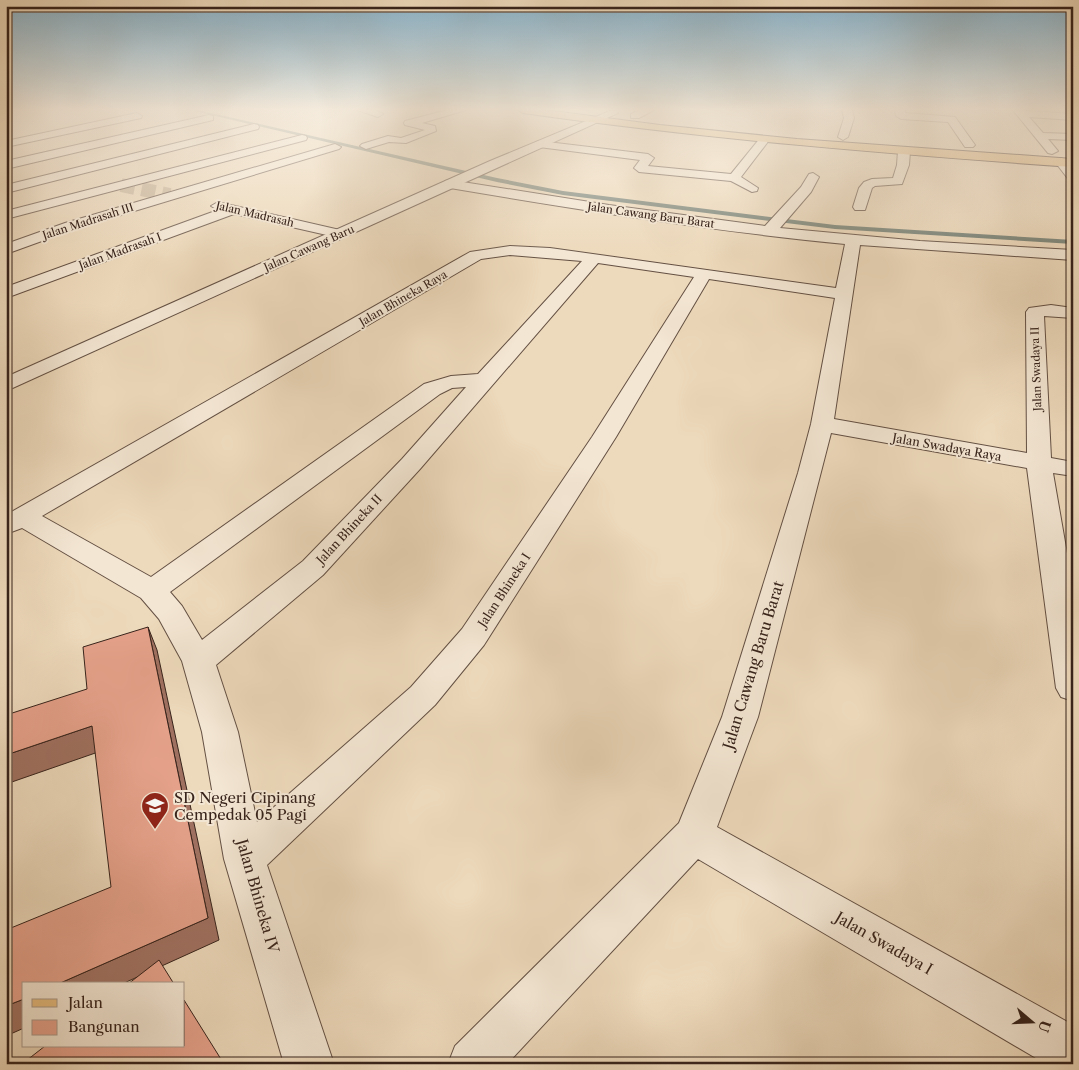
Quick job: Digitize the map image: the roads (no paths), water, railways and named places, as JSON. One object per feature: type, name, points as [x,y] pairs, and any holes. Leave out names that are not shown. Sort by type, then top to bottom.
[{"type":"main road","points":[[1025,160],[1067,163]]},
{"type":"street","points":[[21,160],[121,185]]},
{"type":"street","points":[[6,165],[30,160]]},
{"type":"street","points":[[6,188],[125,160]]},
{"type":"street","points":[[6,215],[226,160]]},
{"type":"street","name":"Jalan Madrasah III","points":[[6,249],[70,226],[291,160]]},
{"type":"street","name":"Jalan Cawang Baru","points":[[6,385],[503,160]]},
{"type":"street","points":[[648,160],[641,166],[641,169],[734,178],[752,188]]},
{"type":"street","points":[[734,178],[749,160]]},
{"type":"street","points":[[860,207],[866,186],[872,182],[898,181],[903,160]]},
{"type":"street","points":[[1067,163],[1073,177]]},
{"type":"street","name":"Jalan Cawang Baru Barat","points":[[465,177],[616,212],[776,222],[853,240],[1073,255]]},
{"type":"street","points":[[776,222],[806,189],[813,177]]},
{"type":"street","name":"Jalan Madrasah","points":[[170,195],[340,234]]},
{"type":"street","name":"Jalan Madrasah I","points":[[6,293],[234,209]]},
{"type":"street","points":[[21,211],[70,226]]},
{"type":"street","name":"Jalan Cawang Baru Barat","points":[[473,1064],[694,835],[740,717],[822,424],[853,240]]},
{"type":"street","name":"Jalan Bhineka Raya","points":[[15,521],[476,255],[500,250],[593,259],[845,294]]},
{"type":"street","name":"Jalan Bhineka II","points":[[198,661],[313,568],[411,464],[593,259]]},
{"type":"street","name":"Jalan Bhineka I","points":[[245,859],[423,696],[473,637],[604,437],[704,274]]},
{"type":"street","name":"Jalan Swadaya II","points":[[1039,464],[1035,312],[1051,310],[1073,312]]},
{"type":"street","points":[[152,591],[432,389],[441,384],[456,381],[484,380]]},
{"type":"street","name":"Jalan Swadaya Raya","points":[[822,424],[1073,470]]},
{"type":"street","points":[[1039,464],[1073,688]]},
{"type":"street","name":"Jalan Bhineka IV","points":[[15,521],[152,591],[171,613],[198,661],[220,732],[245,859],[309,1064]]},
{"type":"street","name":"Jalan Swadaya I","points":[[694,835],[1073,1052]]},
{"type":"waterway","points":[[410,160],[563,193],[835,227],[1073,242]]},
{"type":"tunnel","points":[[121,185],[170,195]]},
{"type":"place","name":"SD Negeri Cipinang Cempedak 05 Pagi","points":[[155,830]]}]
